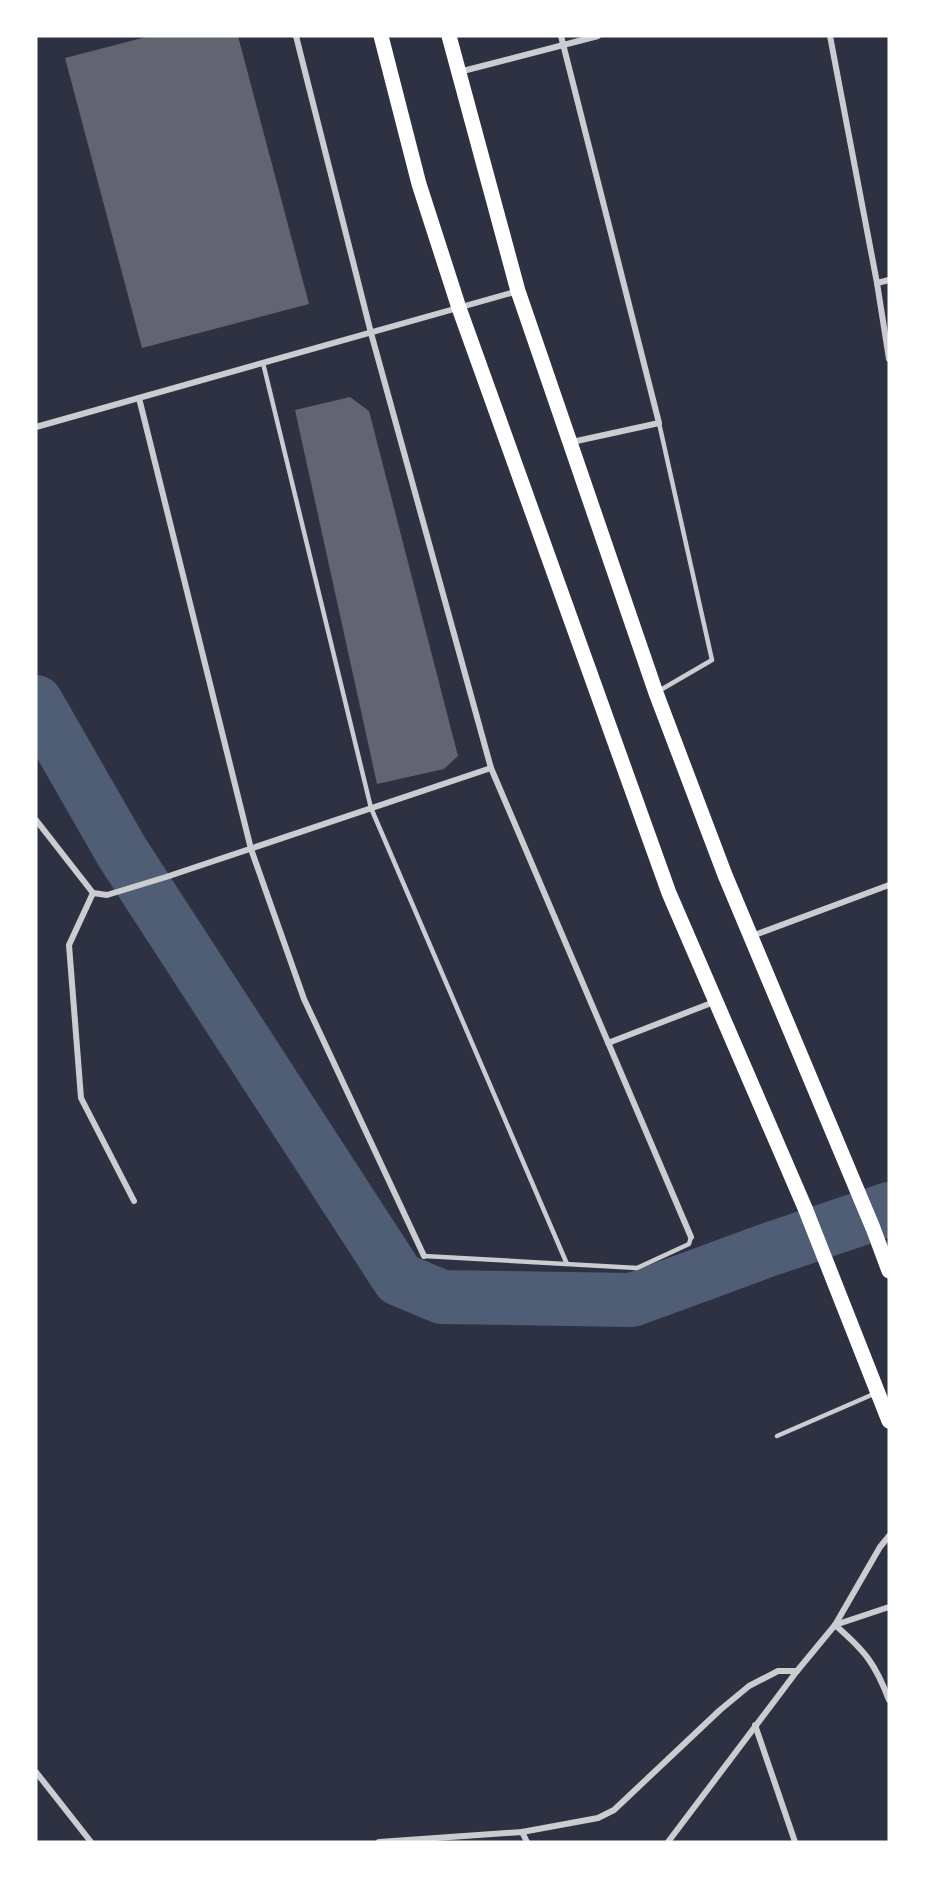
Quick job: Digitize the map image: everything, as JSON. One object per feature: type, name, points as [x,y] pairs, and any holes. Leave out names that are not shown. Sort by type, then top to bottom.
[{"type":"main road","points":[[381,36],[419,184],[459,308],[669,893],[805,1208],[889,1421]]},
{"type":"main road","points":[[448,36],[518,291],[568,443],[656,693],[725,875],[889,1271]]},
{"type":"street","points":[[296,36],[371,333],[491,768],[691,1237]]},
{"type":"street","points":[[561,36],[659,423],[568,443]]},
{"type":"street","points":[[458,72],[598,36]]},
{"type":"street","points":[[830,36],[889,358]]},
{"type":"street","points":[[877,283],[889,280]]},
{"type":"street","points":[[36,427],[518,291]]},
{"type":"street","points":[[139,398],[251,849],[304,999],[424,1256]]},
{"type":"street","points":[[36,820],[93,893],[107,895],[491,768]]},
{"type":"street","points":[[751,937],[889,885]]},
{"type":"street","points":[[93,893],[69,945],[81,1098],[134,1201]]},
{"type":"street","points":[[608,1043],[716,1000]]},
{"type":"street","points":[[668,1842],[755,1725],[835,1625],[880,1547],[889,1536]]},
{"type":"street","points":[[835,1625],[889,1608]]},
{"type":"street","points":[[835,1625],[859,1645],[878,1671],[889,1700]]},
{"type":"street","points":[[379,1842],[522,1832],[598,1818],[614,1810],[720,1710],[749,1686],[778,1671],[797,1671]]},
{"type":"street","points":[[755,1725],[795,1842]]},
{"type":"street","points":[[36,1772],[91,1842]]},
{"type":"street","points":[[522,1832],[527,1842]]},
{"type":"lane","points":[[263,363],[371,808],[567,1264]]},
{"type":"lane","points":[[656,693],[712,660],[659,423]]},
{"type":"lane","points":[[424,1256],[637,1268],[689,1244],[691,1237]]},
{"type":"lane","points":[[777,1436],[877,1392]]},
{"type":"building","points":[[150,36],[238,36],[309,304],[142,348],[65,58]]},
{"type":"building","points":[[350,397],[369,411],[458,756],[444,769],[377,784],[295,410]]},
{"type":"waterway","points":[[36,702],[122,852],[399,1279],[442,1297],[632,1300],[889,1209]]}]
